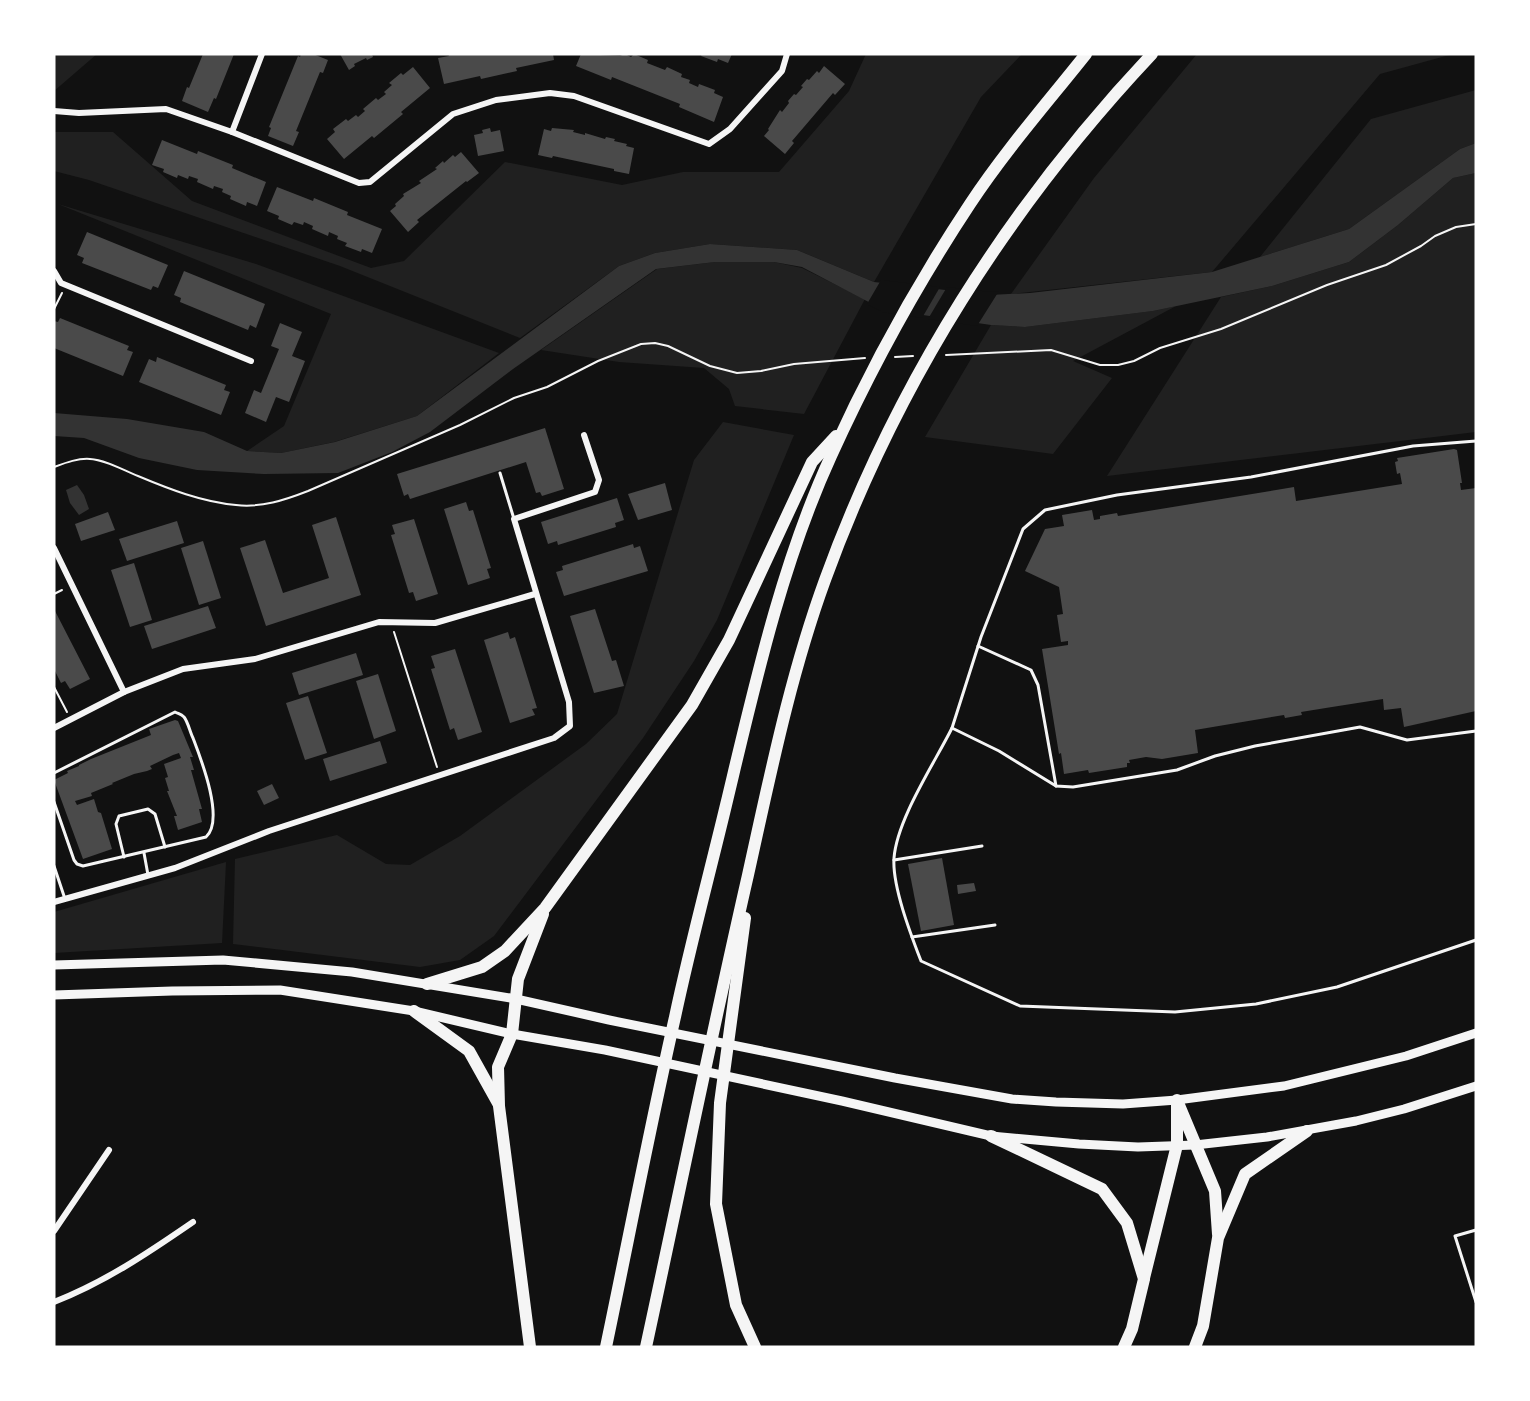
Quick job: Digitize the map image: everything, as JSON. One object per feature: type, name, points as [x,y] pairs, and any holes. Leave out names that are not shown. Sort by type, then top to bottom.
[{"type":"highway","points":[[606,1347],[675,1016],[760,665],[795,550],[829,459],[879,356],[927,271],[972,201],[1086,54]]},
{"type":"highway","points":[[646,1347],[715,1021],[785,712],[805,639],[850,514],[898,412],[962,300],[1031,195],[1114,94],[1152,54]]},
{"type":"highway","points":[[427,984],[489,962],[505,951],[545,908],[692,705],[729,640],[812,462],[844,428]]},
{"type":"highway","points":[[752,858],[720,1103],[716,1204],[736,1305],[755,1347]]},
{"type":"highway","points":[[530,1347],[499,1106],[498,1067],[512,1034],[518,979],[545,908]]},
{"type":"highway","points":[[414,1011],[468,1051],[499,1106]]},
{"type":"highway","points":[[1177,1100],[1215,1191],[1218,1238]]},
{"type":"highway","points":[[1124,1347],[1132,1329],[1177,1145],[1177,1100]]},
{"type":"highway","points":[[1195,1347],[1203,1326],[1218,1238],[1245,1174],[1307,1131]]},
{"type":"highway","points":[[991,1136],[1102,1189],[1127,1223],[1144,1279]]},
{"type":"main road","points":[[54,965],[223,960],[352,972],[516,999],[800,1060],[1012,1099],[1092,1104],[1177,1100],[1284,1086],[1406,1056],[1476,1033]]},
{"type":"main road","points":[[54,995],[280,990],[414,1011],[512,1034],[605,1050],[991,1136],[1079,1144],[1138,1147],[1195,1145],[1307,1131],[1404,1109],[1476,1086]]},
{"type":"street","points":[[232,132],[262,54]]},
{"type":"street","points":[[54,111],[79,113],[166,109],[232,132],[359,183],[370,182],[453,114],[496,100],[550,93],[574,96],[709,144],[730,129],[782,70],[787,54]]},
{"type":"street","points":[[54,270],[61,283],[250,361]]},
{"type":"street","points":[[54,902],[175,868],[269,831],[554,738],[570,726],[568,702],[514,519],[595,492],[599,480],[584,435]]},
{"type":"street","points":[[54,548],[124,692]]},
{"type":"street","points":[[54,728],[124,692],[183,669],[255,659],[379,622],[435,623],[535,594]]},
{"type":"street","points":[[54,1232],[109,1150]]},
{"type":"street","points":[[54,1302],[86,1289],[137,1260],[193,1222]]},
{"type":"lane","points":[[1476,441],[1413,446],[1251,477],[1117,495],[1045,510],[1023,529],[978,646],[952,728],[912,805],[897,840],[894,860],[896,880],[921,961],[1020,1006],[1155,1013],[1256,1004],[1337,987],[1476,940]]},
{"type":"lane","points":[[500,473],[514,519]]},
{"type":"lane","points":[[978,646],[1031,670],[1038,685],[1056,786]]},
{"type":"lane","points":[[54,773],[169,714],[176,712],[182,714],[205,771],[211,794],[212,826],[206,837],[83,866],[74,860],[54,802]]},
{"type":"lane","points":[[952,728],[999,751],[1056,786],[1072,787],[1177,770],[1215,756],[1255,746],[1360,728],[1407,740],[1476,731]]},
{"type":"lane","points":[[124,857],[116,819],[119,816],[139,811],[153,810],[165,847]]},
{"type":"lane","points":[[894,860],[982,846]]},
{"type":"lane","points":[[144,852],[148,875]]},
{"type":"lane","points":[[54,866],[65,899]]},
{"type":"lane","points":[[912,937],[995,924]]},
{"type":"lane","points":[[1476,1230],[1455,1236],[1476,1302]]},
{"type":"path","points":[[941,355],[1051,350],[1100,365],[1118,365],[1134,361],[1160,348],[1221,329],[1327,285],[1369,271],[1395,260],[1456,226],[1476,224]]},
{"type":"path","points":[[54,309],[66,285]]},
{"type":"path","points":[[54,467],[73,460],[90,459],[166,488],[213,502],[255,506],[284,501],[308,491],[640,344],[655,343],[668,346],[710,366],[737,373],[794,364],[870,358]]},
{"type":"path","points":[[894,357],[917,356]]},
{"type":"path","points":[[391,623],[440,775]]},
{"type":"path","points":[[54,687],[71,720]]},
{"type":"shaded area","points":[[54,54],[97,54],[54,91]]},
{"type":"shaded area","points":[[866,54],[1022,54],[981,97],[874,282],[797,250],[710,244],[655,253],[619,266],[520,338],[340,266],[89,180],[54,171],[54,132],[113,132],[192,201],[371,268],[404,261],[505,162],[622,185],[683,172],[779,172],[849,91]]},
{"type":"shaded area","points":[[1197,54],[1453,54],[1380,74],[1212,272],[1011,294],[1094,178]]},
{"type":"shaded area","points":[[1476,90],[1476,143],[1460,149],[1349,229],[1260,257],[1371,119]]},
{"type":"shaded area","points":[[1476,143],[1476,173],[1453,178],[1398,225],[1349,262],[1272,286],[1153,311],[1025,327],[991,325],[882,309],[802,267],[774,262],[715,262],[656,269],[513,369],[430,432],[392,452],[338,473],[264,474],[197,470],[139,458],[84,438],[54,436],[54,413],[127,419],[204,432],[247,451],[281,453],[335,442],[417,416],[619,266],[655,253],[710,244],[797,250],[874,282],[990,295],[1030,293],[1212,272],[1349,229],[1460,149]]},
{"type":"shaded area","points":[[1476,173],[1476,432],[1107,476],[1221,297],[1272,286],[1349,262],[1398,225],[1453,178]]},
{"type":"shaded area","points":[[58,204],[256,264],[499,353],[417,416],[334,442],[281,453],[247,451],[284,426],[331,314]]},
{"type":"shaded area","points":[[715,262],[774,262],[802,268],[865,299],[804,414],[735,406],[729,389],[704,368],[619,362],[541,350],[657,269]]},
{"type":"shaded area","points":[[1176,306],[1073,361],[1112,378],[1053,454],[925,437],[991,325],[1025,327]]},
{"type":"shaded area","points":[[723,422],[794,435],[717,620],[694,661],[643,738],[494,936],[460,960],[420,967],[233,944],[235,859],[337,835],[386,864],[410,865],[460,836],[586,744],[617,714],[694,460]]},
{"type":"shaded area","points":[[77,485],[89,509],[79,515],[70,503],[66,490]]},
{"type":"shaded area","points":[[226,862],[222,943],[54,953],[54,912]]},
{"type":"pier","points":[[881,280],[940,287],[922,318],[882,312],[867,304]]},
{"type":"pier","points":[[947,287],[999,291],[977,326],[928,319]]},
{"type":"building","points":[[203,54],[234,54],[216,99],[214,98],[208,112],[182,101]]},
{"type":"building","points":[[301,54],[313,54],[328,60],[323,73],[320,72],[296,131],[299,132],[293,146],[268,136],[271,128],[269,127],[298,56],[300,57]]},
{"type":"building","points":[[340,54],[372,54],[373,57],[354,64],[355,66],[349,70]]},
{"type":"building","points":[[448,54],[553,54],[554,60],[516,68],[517,71],[481,79],[480,76],[444,84],[438,58],[449,56]]},
{"type":"building","points":[[581,54],[620,56],[625,54],[631,57],[634,54],[648,60],[647,63],[665,70],[667,67],[682,74],[681,77],[690,80],[689,83],[698,87],[699,84],[715,90],[714,93],[723,97],[714,122],[679,107],[680,104],[612,77],[611,80],[576,66]]},
{"type":"building","points":[[702,54],[732,54],[728,63],[718,59],[717,62],[701,56]]},
{"type":"building","points":[[824,66],[845,84],[835,95],[833,93],[792,141],[794,143],[785,154],[764,136],[780,110],[782,112],[789,103],[788,101],[803,87],[801,86],[807,79],[809,80],[817,71],[819,73]]},
{"type":"building","points":[[413,67],[430,88],[374,138],[372,136],[344,159],[327,139],[335,132],[333,129],[346,119],[348,121],[356,115],[358,117],[365,111],[363,109],[376,98],[378,100],[386,94],[384,92],[392,85],[389,83]]},
{"type":"building","points":[[490,128],[491,132],[500,130],[504,151],[478,156],[474,135]]},
{"type":"building","points":[[552,128],[574,130],[573,132],[585,135],[585,133],[605,139],[606,137],[615,139],[614,141],[634,148],[629,174],[553,156],[552,158],[538,155],[544,129],[551,131]]},
{"type":"building","points":[[162,140],[233,165],[232,168],[266,182],[257,206],[247,202],[246,206],[230,199],[231,196],[222,192],[223,189],[214,186],[213,189],[189,176],[188,179],[178,175],[177,178],[163,172],[164,169],[152,165]]},
{"type":"building","points":[[461,152],[479,173],[417,220],[419,222],[408,232],[390,211],[404,196],[403,194],[421,183],[419,181],[437,169],[435,168],[443,161],[444,163],[453,155],[455,157]]},
{"type":"building","points":[[277,187],[313,201],[314,198],[382,229],[372,253],[345,246],[347,243],[337,239],[338,236],[329,232],[328,236],[312,229],[313,226],[304,222],[303,225],[294,222],[292,225],[278,219],[279,216],[267,211]]},
{"type":"building","points":[[87,232],[168,265],[158,288],[153,286],[151,290],[82,263],[84,258],[77,255]]},
{"type":"building","points":[[184,271],[265,304],[256,328],[250,325],[248,330],[180,302],[181,298],[174,295]]},
{"type":"building","points":[[60,318],[129,346],[127,350],[133,352],[123,376],[54,348],[54,321],[58,322]]},
{"type":"building","points":[[280,323],[302,332],[292,356],[305,361],[289,402],[276,397],[266,422],[245,413],[254,390],[261,393],[279,349],[271,346]]},
{"type":"building","points":[[157,357],[226,385],[224,390],[230,392],[221,415],[139,382],[149,359],[156,362]]},
{"type":"building","points":[[545,428],[564,489],[542,496],[540,492],[536,493],[526,462],[410,499],[408,494],[404,496],[397,474]]},
{"type":"building","points":[[1457,450],[1461,490],[1476,488],[1476,711],[1404,727],[1401,708],[1384,710],[1383,699],[1301,712],[1302,715],[1285,718],[1284,715],[1195,730],[1198,753],[1162,759],[1146,757],[1129,760],[1127,767],[1064,774],[1042,649],[1068,645],[1068,641],[1061,642],[1057,615],[1063,614],[1059,587],[1025,571],[1045,529],[1064,526],[1062,515],[1092,510],[1094,520],[1100,519],[1100,516],[1117,513],[1118,516],[1294,487],[1296,501],[1402,484],[1400,473],[1397,474],[1395,462],[1398,461],[1397,458]]},
{"type":"building","points":[[665,483],[672,510],[638,520],[628,494]]},
{"type":"building","points":[[617,498],[624,520],[615,523],[616,527],[558,545],[557,541],[548,544],[541,522]]},
{"type":"building","points":[[466,502],[469,511],[473,510],[491,568],[487,569],[490,578],[468,585],[444,509]]},
{"type":"building","points":[[108,512],[115,530],[81,541],[75,524]]},
{"type":"building","points":[[336,517],[361,595],[266,626],[240,548],[265,540],[283,593],[329,578],[312,525]]},
{"type":"building","points":[[414,519],[438,594],[416,601],[413,592],[409,593],[391,535],[395,534],[392,525]]},
{"type":"building","points":[[177,521],[184,543],[127,561],[119,539]]},
{"type":"building","points":[[203,541],[221,598],[199,605],[181,548]]},
{"type":"building","points":[[633,544],[634,548],[640,546],[648,571],[564,596],[556,572],[563,570],[562,566]]},
{"type":"building","points":[[134,563],[152,620],[130,627],[111,570]]},
{"type":"building","points":[[208,606],[216,628],[152,649],[144,626]]},
{"type":"building","points":[[54,609],[90,679],[70,689],[65,681],[61,683],[54,669]]},
{"type":"building","points":[[595,609],[612,661],[616,660],[624,686],[594,693],[570,616]]},
{"type":"building","points":[[508,632],[510,639],[515,637],[537,708],[532,709],[535,715],[510,723],[484,640]]},
{"type":"building","points":[[455,649],[482,732],[458,740],[454,728],[450,730],[431,669],[435,668],[431,656]]},
{"type":"building","points":[[356,653],[363,675],[299,695],[292,673]]},
{"type":"building","points":[[378,674],[396,731],[374,739],[356,681]]},
{"type":"building","points":[[308,696],[327,753],[305,760],[286,703]]},
{"type":"building","points":[[178,721],[193,757],[190,757],[194,770],[191,770],[202,809],[199,809],[202,822],[178,830],[174,816],[177,816],[167,791],[169,791],[165,778],[168,777],[164,764],[181,758],[179,753],[150,766],[152,769],[112,783],[91,793],[92,796],[75,801],[77,805],[94,799],[98,812],[101,813],[112,849],[83,859],[54,780],[91,759],[151,735],[149,729]]},
{"type":"building","points":[[380,741],[387,763],[330,781],[323,759]]},
{"type":"building","points":[[272,784],[279,798],[264,805],[257,791]]},
{"type":"building","points":[[942,858],[954,925],[921,931],[908,864]]},
{"type":"building","points":[[974,883],[976,891],[958,894],[957,885]]}]
